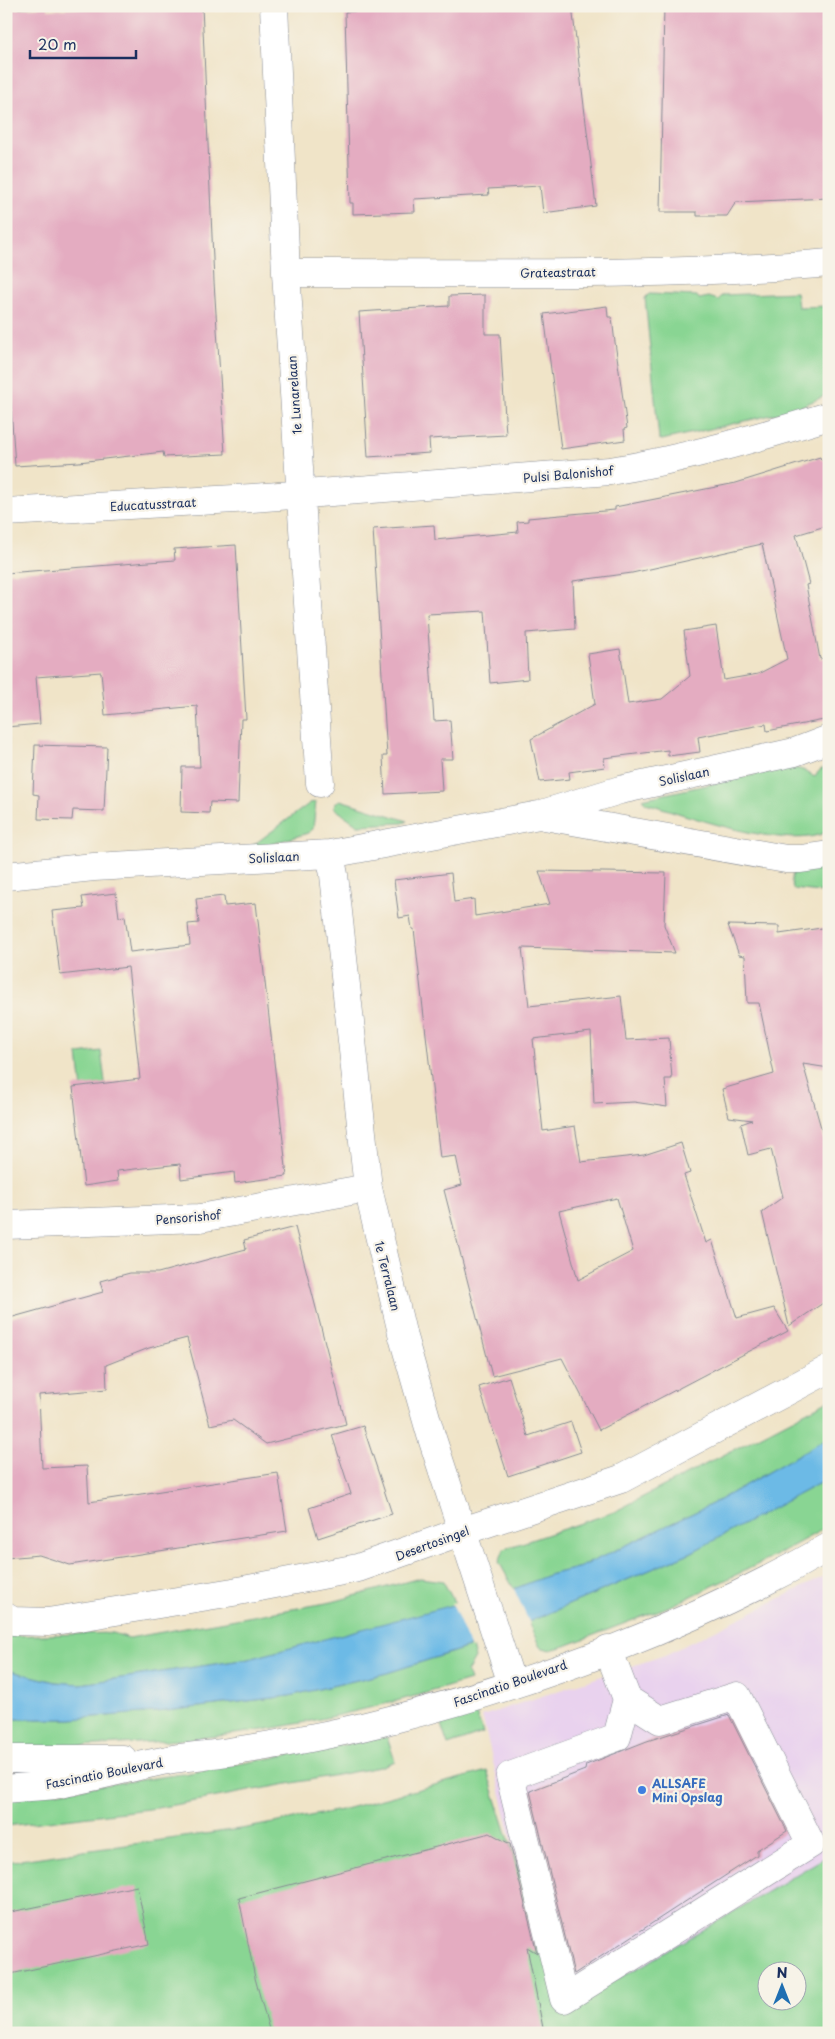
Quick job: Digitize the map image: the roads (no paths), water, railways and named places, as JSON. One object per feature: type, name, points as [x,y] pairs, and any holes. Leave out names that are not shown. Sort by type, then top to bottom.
[{"type":"street","name":"1e Lunarelaan","points":[[274,6],[286,273],[320,783]]},
{"type":"street","name":"Grateastraat","points":[[286,273],[641,271],[740,269],[829,263]]},
{"type":"street","name":"Pulsi Balonishof","points":[[300,494],[610,471],[656,464],[712,451],[829,416]]},
{"type":"street","name":"Educatusstraat","points":[[6,512],[300,494]]},
{"type":"street","name":"Solislaan","points":[[6,876],[94,867],[330,854],[539,814],[620,790],[795,752],[829,739]]},
{"type":"street","name":"Solislaan","points":[[539,814],[786,859],[807,859],[829,855]]},
{"type":"street","name":"1e Terralaan","points":[[330,854],[334,875],[368,1188],[413,1372],[431,1435],[464,1530],[474,1570],[512,1684]]},
{"type":"street","name":"Pensorishof","points":[[6,1226],[200,1218],[368,1188]]},
{"type":"street","name":"Desertosingel","points":[[6,1617],[13,1621],[48,1622],[339,1572],[377,1562],[464,1530],[621,1479],[829,1368]]},
{"type":"street","name":"Fascinatio Boulevard","points":[[6,1789],[52,1785],[172,1759],[231,1752],[393,1720],[512,1684],[702,1612],[750,1590],[829,1547]]},
{"type":"street","points":[[608,1649],[627,1698],[660,1720],[737,1696],[812,1844],[564,1999],[510,1776],[616,1737],[627,1698]]},
{"type":"street","name":"Fascinatio Boulevard","points":[[6,1759],[172,1759]]},
{"type":"water","points":[[829,1437],[829,1478],[692,1552],[472,1646],[387,1673],[289,1696],[166,1711],[71,1719],[6,1719],[6,1670],[55,1682],[81,1684],[249,1659],[514,1589],[549,1575],[581,1567],[714,1503]]},
{"type":"place","name":"ALLSAFE Mini Opslag","points":[[642,1790]]}]
